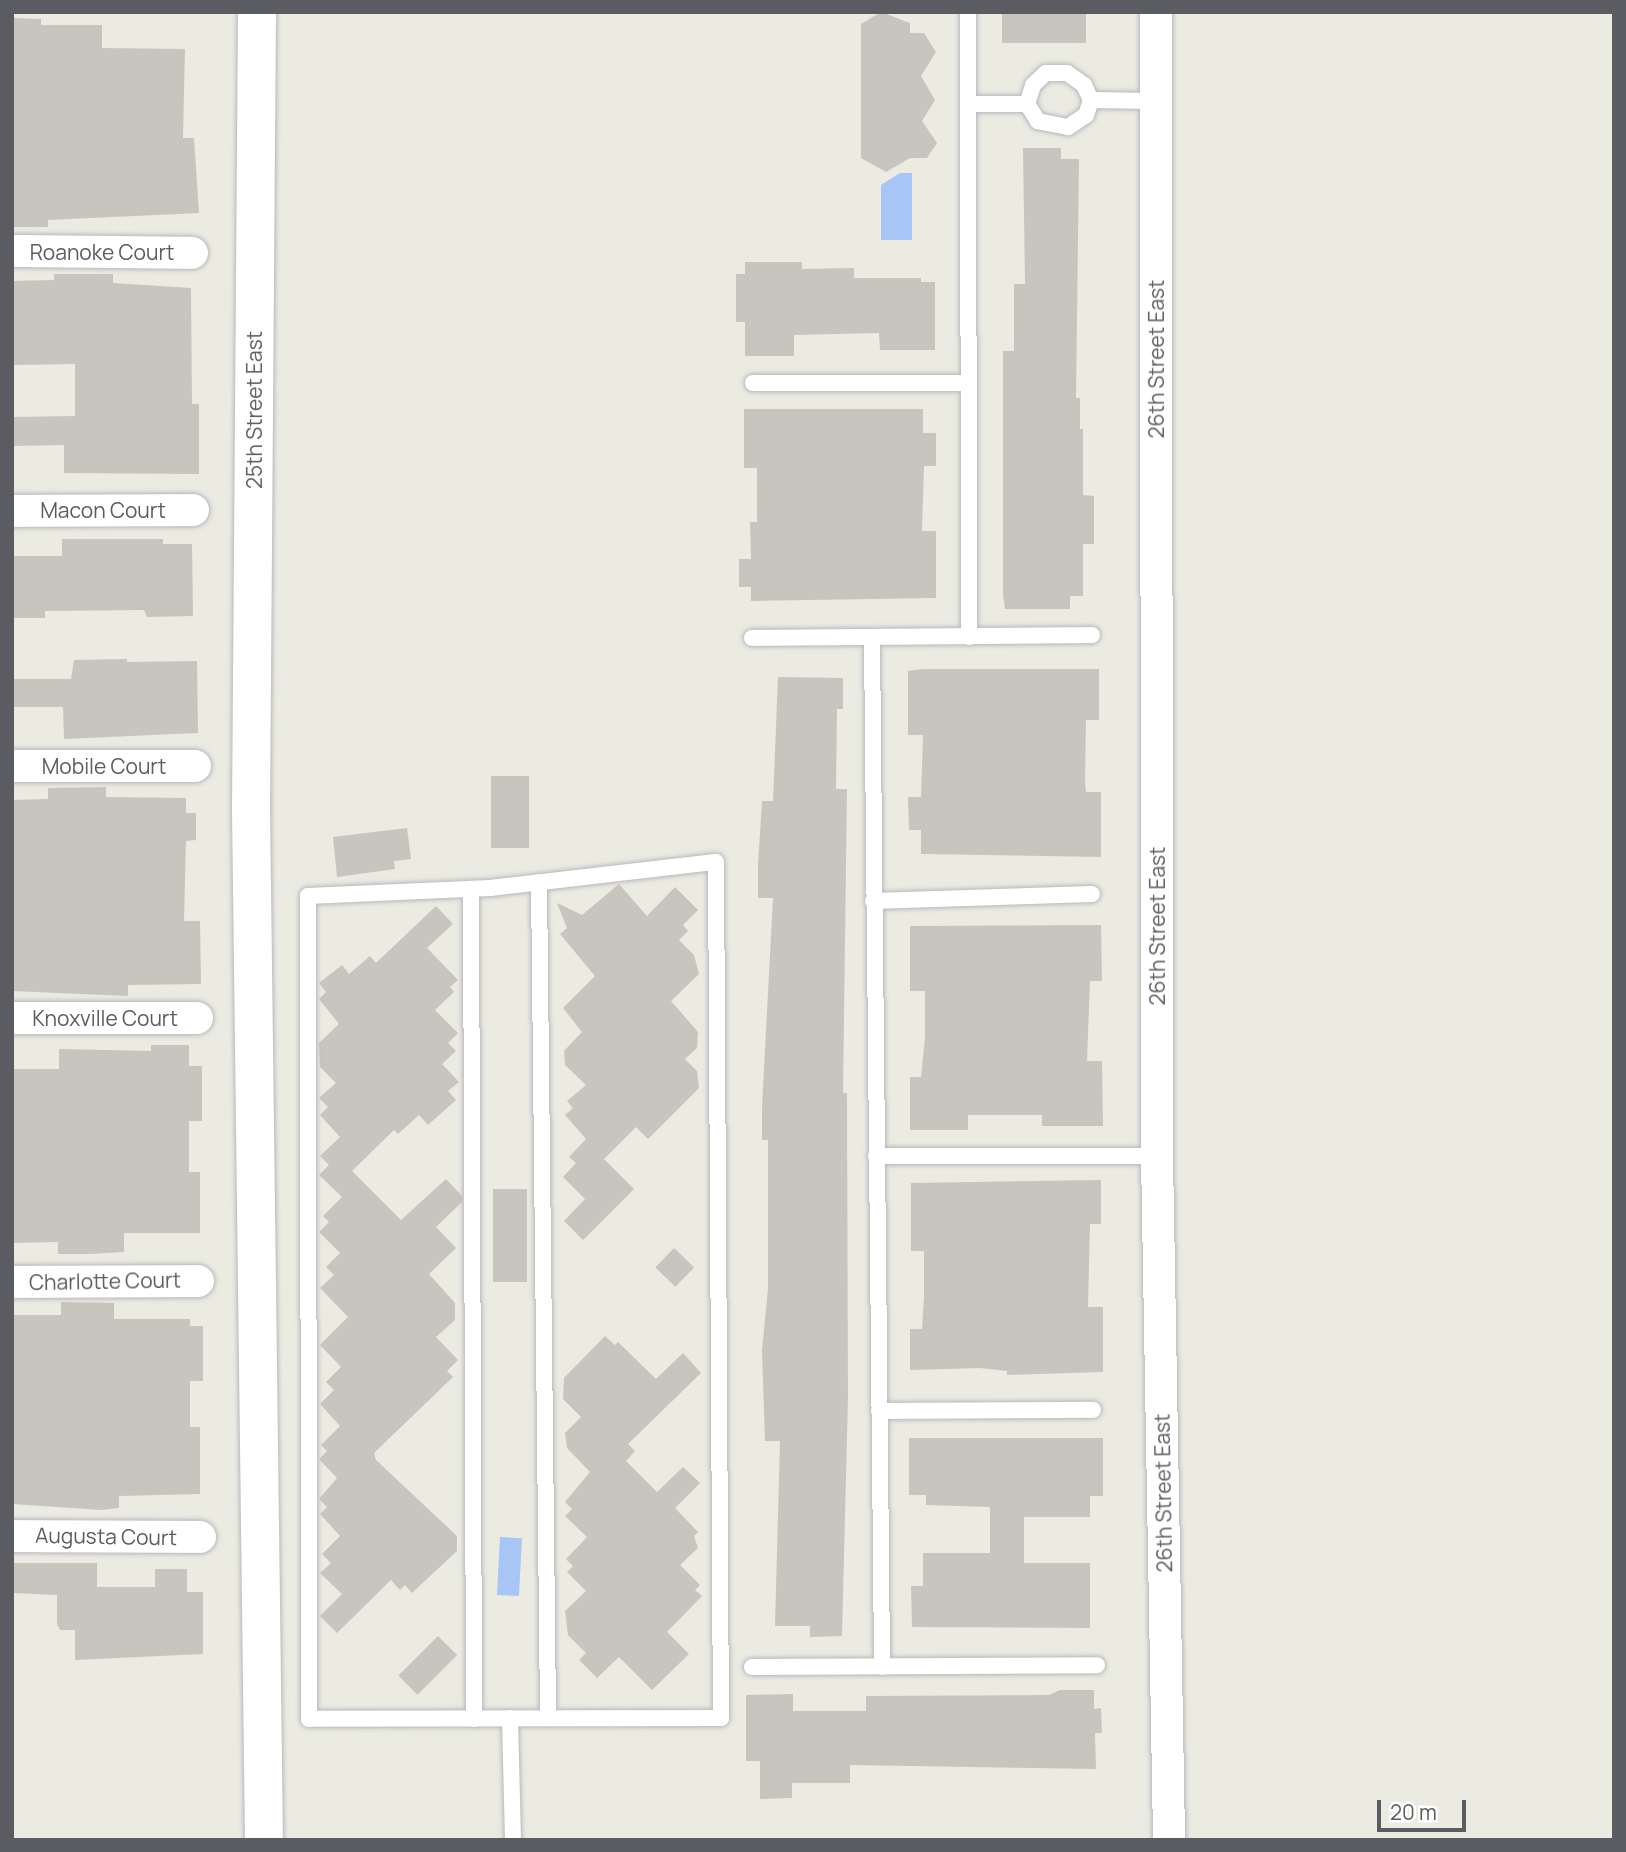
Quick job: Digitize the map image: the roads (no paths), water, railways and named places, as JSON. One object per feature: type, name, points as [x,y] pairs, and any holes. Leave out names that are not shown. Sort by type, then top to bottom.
[{"type":"street","name":"25th Street East","points":[[257,12],[251,808],[264,1840]]},
{"type":"street","name":"26th Street East","points":[[1156,12],[1157,1156],[1169,1840]]},
{"type":"street","name":"Roanoke Court","points":[[12,251],[192,253]]},
{"type":"street","name":"Macon Court","points":[[12,511],[193,510]]},
{"type":"street","name":"Mobile Court","points":[[12,766],[195,766]]},
{"type":"street","name":"Knoxville Court","points":[[12,1018],[197,1018]]},
{"type":"street","name":"Charlotte Court","points":[[12,1282],[198,1281]]},
{"type":"street","name":"Augusta Court","points":[[12,1535],[200,1537]]},
{"type":"lane","points":[[968,12],[969,637]]},
{"type":"lane","points":[[1046,73],[1067,73],[1084,85],[1091,100],[1086,116],[1068,127],[1038,121],[1027,104],[1033,85],[1046,73]]},
{"type":"lane","points":[[1091,100],[1156,101]]},
{"type":"lane","points":[[968,104],[1027,104]]},
{"type":"lane","points":[[753,383],[969,383]]},
{"type":"lane","points":[[752,638],[1092,635]]},
{"type":"lane","points":[[872,638],[881,1667]]},
{"type":"lane","points":[[716,862],[721,1717],[309,1719],[308,896],[471,889],[716,862]]},
{"type":"lane","points":[[539,882],[548,1718]]},
{"type":"lane","points":[[471,889],[474,1718]]},
{"type":"lane","points":[[873,901],[1092,894]]},
{"type":"lane","points":[[876,1156],[1157,1156]]},
{"type":"lane","points":[[879,1412],[1093,1410]]},
{"type":"lane","points":[[752,1667],[1097,1665]]},
{"type":"lane","points":[[510,1718],[513,1840]]},
{"type":"water","points":[[900,173],[912,173],[912,240],[881,240],[881,185]]},
{"type":"water","points":[[500,1537],[522,1538],[519,1596],[497,1595]]}]
